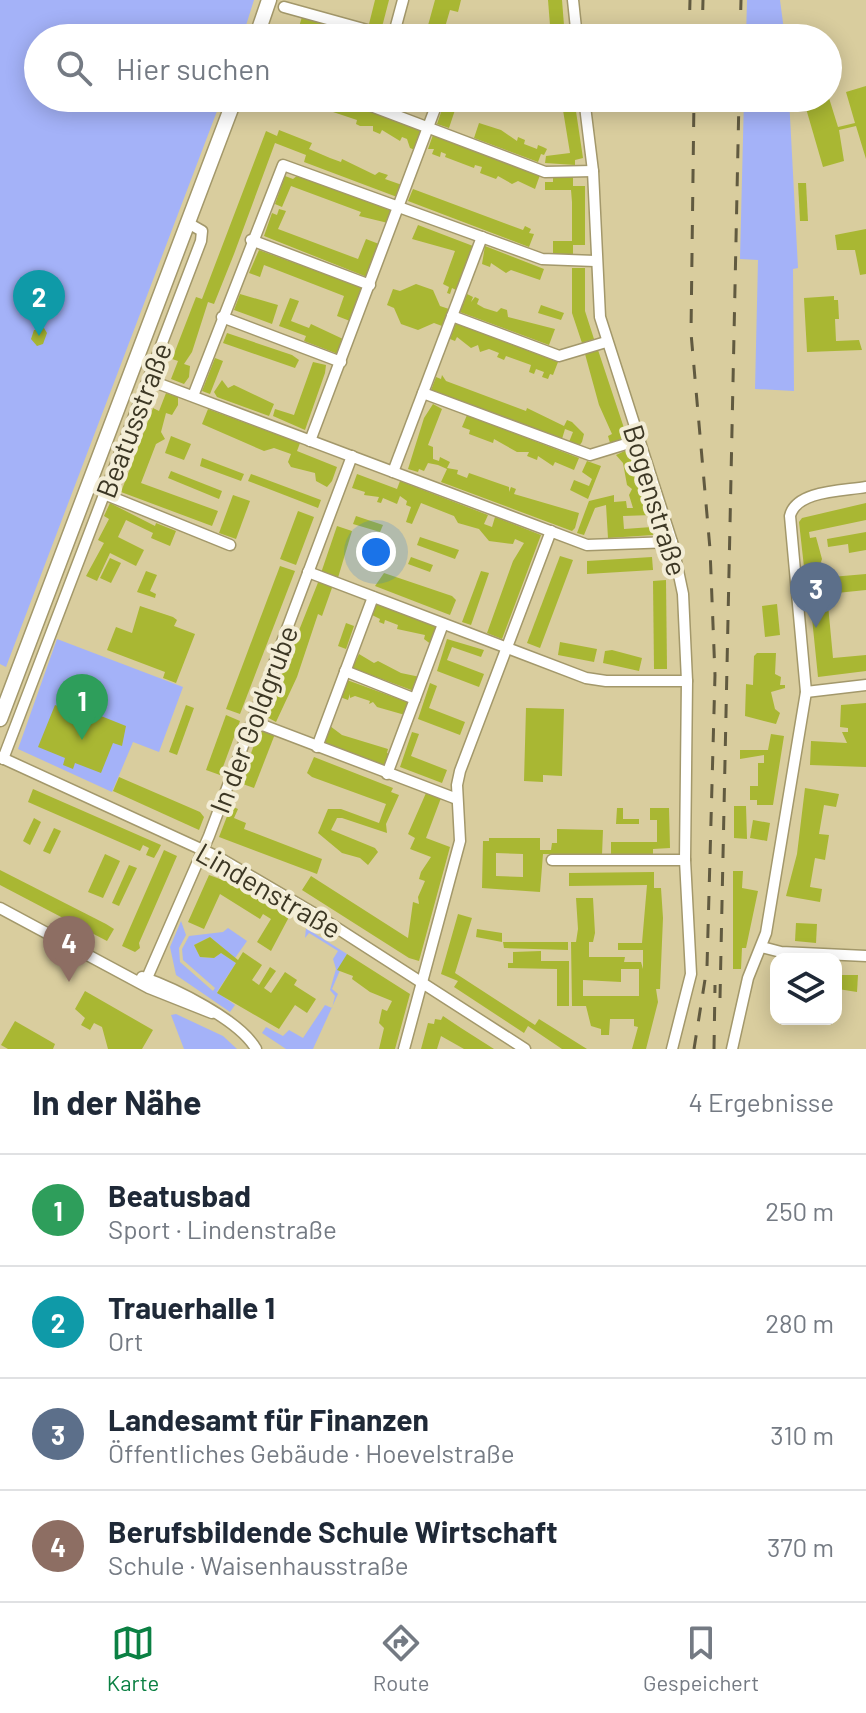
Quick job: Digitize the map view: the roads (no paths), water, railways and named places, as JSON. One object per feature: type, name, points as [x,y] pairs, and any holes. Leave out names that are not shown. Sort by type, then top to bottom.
[{"type":"street","points":[[261,24],[269,0]]},
{"type":"street","points":[[398,24],[403,0]]},
{"type":"street","points":[[573,0],[576,24]]},
{"type":"street","points":[[284,7],[345,24]]},
{"type":"street","name":"Beatusstraße","points":[[0,719],[11,698],[37,618],[230,112]]},
{"type":"street","points":[[387,112],[545,172],[593,171]]},
{"type":"street","points":[[310,441],[434,112]]},
{"type":"street","name":"Bogenstraße","points":[[586,112],[593,171],[599,312],[606,342],[672,542],[683,594],[687,681],[685,860],[690,982],[672,1049]]},
{"type":"street","points":[[193,396],[251,240],[283,165],[549,261],[595,261]]},
{"type":"street","name":"Beatusstraße","points":[[2,758],[203,236],[201,228],[188,223]]},
{"type":"street","points":[[393,472],[482,237]]},
{"type":"street","points":[[251,240],[370,285]]},
{"type":"street","points":[[452,316],[559,356],[606,342]]},
{"type":"street","points":[[222,317],[341,362]]},
{"type":"street","points":[[149,380],[599,547],[672,542]]},
{"type":"street","points":[[423,393],[590,455],[639,440]]},
{"type":"street","name":"In der Goldgrube","points":[[148,983],[203,850],[352,456]]},
{"type":"street","points":[[732,1049],[748,978],[762,947],[806,692],[791,509],[798,502],[866,487]]},
{"type":"street","points":[[104,494],[230,545]]},
{"type":"street","points":[[404,1049],[460,841],[457,799],[460,771],[551,531]]},
{"type":"street","points":[[308,572],[595,680],[687,681]]},
{"type":"street","points":[[317,747],[373,597]]},
{"type":"street","points":[[37,618],[54,624]]},
{"type":"street","points":[[387,774],[443,624]]},
{"type":"street","name":"Beatusstraße","points":[[0,709],[3,695],[18,669]]},
{"type":"street","points":[[345,671],[415,699]]},
{"type":"street","points":[[806,692],[866,685]]},
{"type":"street","points":[[252,721],[457,799]]},
{"type":"street","name":"Lindenstraße","points":[[2,758],[203,850],[259,880],[525,1049]]},
{"type":"street","points":[[552,860],[685,860]]},
{"type":"street","points":[[0,908],[117,970],[190,998],[241,1031],[256,1047]]},
{"type":"street","points":[[762,947],[781,952],[866,956]]},
{"type":"railway","points":[[689,24],[690,0]]},
{"type":"railway","points":[[702,24],[703,0]]},
{"type":"railway","points":[[740,24],[741,0]]},
{"type":"railway","points":[[694,112],[691,333],[710,549],[715,675],[707,967],[694,1049]]},
{"type":"railway","points":[[720,998],[739,112]]},
{"type":"railway","points":[[714,1049],[715,985]]},
{"type":"place","name":"Trauerhalle 1","points":[[39,336]]},
{"type":"place","name":"Landesamt für Finanzen","points":[[816,628]]},
{"type":"place","name":"Beatusbad","points":[[82,740]]},
{"type":"place","name":"Berufsbildende Schule Wirtschaft","points":[[69,982]]}]
